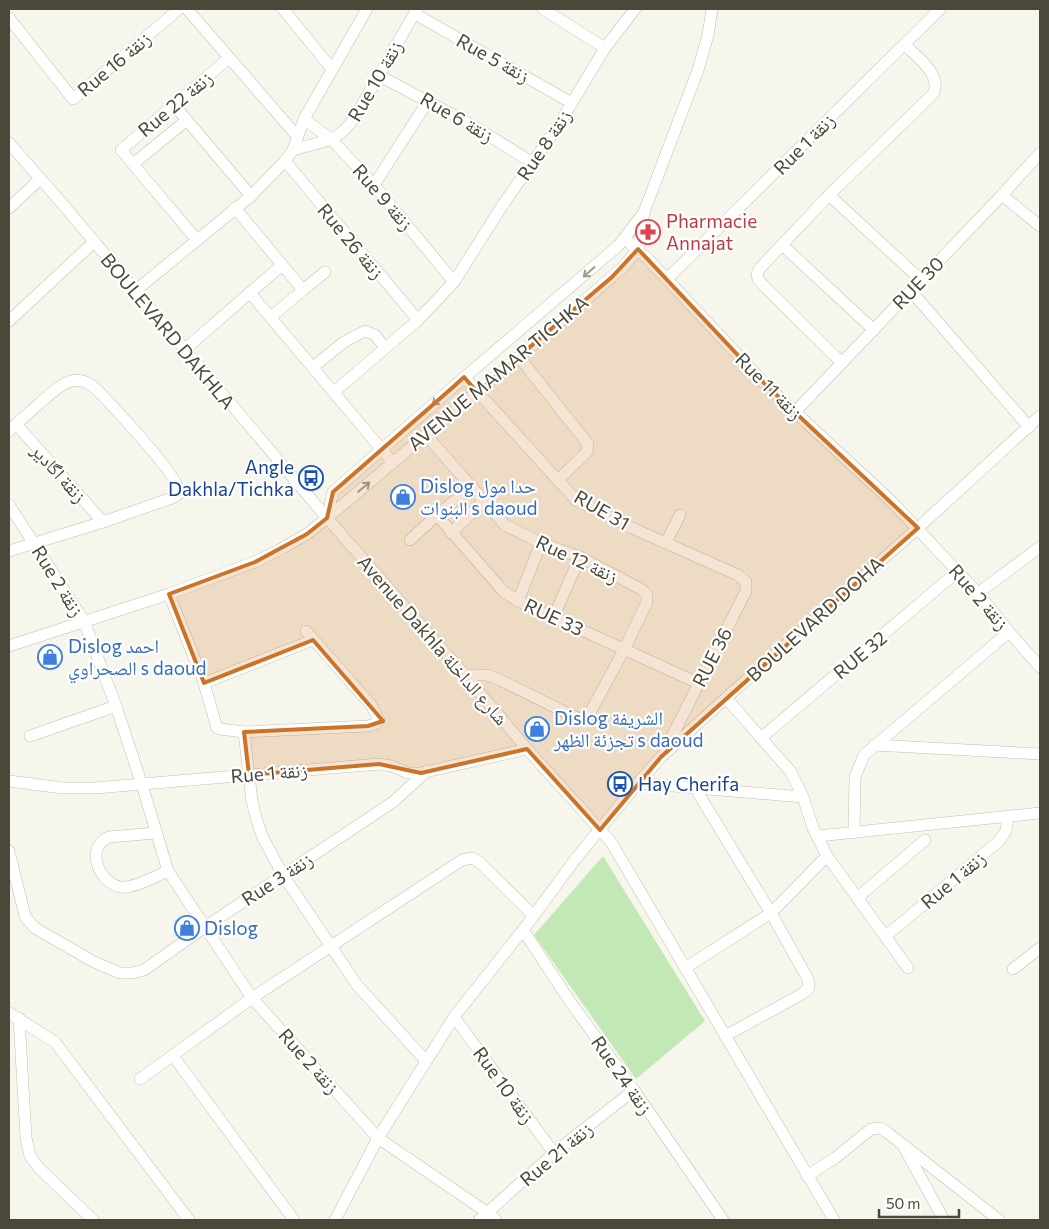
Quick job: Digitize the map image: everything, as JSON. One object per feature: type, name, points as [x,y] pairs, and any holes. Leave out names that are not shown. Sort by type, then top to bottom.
[{"type":"street","points":[[187,9],[297,136]]},
{"type":"street","points":[[283,9],[332,69]]},
{"type":"street","points":[[135,291],[250,196],[285,161],[294,150],[304,119],[367,9]]},
{"type":"street","points":[[543,9],[605,48]]},
{"type":"street","name":"Rue 8 زنقة","points":[[334,392],[418,320],[454,282],[502,206],[572,103],[605,48],[635,9]]},
{"type":"street","name":"AVENUE MAMAR TICHKA","points":[[9,646],[169,594],[254,562],[307,534],[519,357],[623,267],[638,249],[644,212],[698,70],[708,35],[712,9]]},
{"type":"street","name":"Rue 1 زنقة","points":[[667,279],[940,9]]},
{"type":"street","name":"Rue 16 زنقة","points":[[9,18],[73,99],[174,10]]},
{"type":"street","name":"Rue 10 زنقة","points":[[294,150],[313,143],[332,140],[345,131],[416,11]]},
{"type":"street","name":"Rue 5 زنقة","points":[[416,11],[572,103]]},
{"type":"street","points":[[842,363],[763,286],[757,276],[759,270],[829,195],[935,90],[936,81],[934,76],[905,45]]},
{"type":"street","name":"Rue 22 زنقة","points":[[187,120],[134,164],[121,150],[229,58]]},
{"type":"street","name":"Rue 6 زنقة","points":[[378,74],[472,125],[533,163]]},
{"type":"street","points":[[374,185],[428,101]]},
{"type":"street","points":[[174,105],[250,196]]},
{"type":"street","name":"Rue 9 زنقة","points":[[304,119],[332,140],[374,185],[454,282]]},
{"type":"street","name":"BOULEVARD DAKHLA","points":[[9,143],[327,518]]},
{"type":"street","name":"RUE 30","points":[[794,412],[874,330],[1040,153]]},
{"type":"street","name":"Rue 26 زنقة","points":[[285,161],[418,320]]},
{"type":"street","points":[[134,164],[197,240]]},
{"type":"street","points":[[9,208],[40,179]]},
{"type":"street","points":[[829,195],[921,280]]},
{"type":"street","points":[[1002,195],[1040,226]]},
{"type":"street","points":[[236,208],[303,290]]},
{"type":"street","name":"AVENUE MAMAR TICHKA","points":[[327,518],[332,492],[569,289],[624,239],[644,212]]},
{"type":"street","name":"Rue 11 زنقة","points":[[624,239],[638,249],[747,366],[918,528]]},
{"type":"street","points":[[9,321],[94,242]]},
{"type":"street","points":[[782,245],[874,330]]},
{"type":"street","points":[[184,350],[282,265]]},
{"type":"street","points":[[271,317],[325,272]]},
{"type":"street","points":[[911,291],[1029,427]]},
{"type":"street","points":[[250,293],[393,463]]},
{"type":"street","points":[[313,367],[350,339],[365,331],[375,335],[385,348]]},
{"type":"street","points":[[519,357],[588,444],[587,452],[559,479]]},
{"type":"street","name":"RUE 31","points":[[464,377],[559,479],[576,500],[632,528],[738,575],[746,582]]},
{"type":"street","points":[[9,551],[172,498],[178,495],[179,491],[177,483],[163,465],[96,388],[82,381],[75,380],[62,384],[12,427]]},
{"type":"street","name":"BOULEVARD DOHA","points":[[335,1220],[378,1138],[454,1017],[523,930],[577,857],[638,783],[661,758],[726,698],[918,528],[1040,416]]},
{"type":"street","name":"زنقة اگادير","points":[[12,427],[103,522]]},
{"type":"street","name":"Rue 12 زنقة","points":[[426,435],[505,525],[541,543],[580,557],[641,589],[647,595],[647,602],[624,650]]},
{"type":"street","points":[[410,540],[472,487]]},
{"type":"street","points":[[451,533],[484,501]]},
{"type":"street","name":"Rue 2 زنقة","points":[[9,505],[84,621],[116,706],[168,871],[252,998],[378,1138],[488,1218]]},
{"type":"street","name":"RUE 33","points":[[437,515],[504,592],[518,601],[698,683]]},
{"type":"street","points":[[666,542],[680,515]]},
{"type":"street","name":"Avenue Dakhla شارع الداخلة","points":[[327,518],[465,675],[527,750],[611,842],[834,1220]]},
{"type":"street","name":"Rue 2 زنقة","points":[[918,528],[978,593],[1040,667]]},
{"type":"street","points":[[518,601],[541,543]]},
{"type":"street","points":[[978,593],[1040,547]]},
{"type":"street","points":[[554,616],[580,557]]},
{"type":"street","name":"RUE 32","points":[[761,738],[958,571]]},
{"type":"street","name":"RUE 36","points":[[661,758],[746,591],[746,582]]},
{"type":"street","points":[[169,594],[204,683],[220,730],[244,732],[368,726],[375,724],[379,720],[371,705],[309,635],[204,683]]},
{"type":"street","points":[[854,833],[855,777],[864,755],[1009,632]]},
{"type":"street","points":[[465,675],[487,675],[581,720],[586,720],[624,650]]},
{"type":"street","points":[[726,698],[791,772],[803,796],[827,856],[908,968]]},
{"type":"street","points":[[30,736],[116,706]]},
{"type":"street","points":[[244,732],[252,801],[256,818],[263,838],[283,875],[357,985],[426,1061]]},
{"type":"street","points":[[874,745],[1040,754]]},
{"type":"street","name":"Rue 1 زنقة","points":[[9,781],[47,787],[79,789],[379,764],[391,766],[408,773],[428,771],[527,750]]},
{"type":"street","name":"Rue 3 زنقة","points":[[9,851],[24,912],[35,928],[67,948],[115,971],[132,973],[149,968],[205,927],[393,802],[428,771]]},
{"type":"street","points":[[638,783],[803,796]]},
{"type":"street","points":[[695,788],[771,913],[808,979],[809,988],[802,994],[725,1036]]},
{"type":"street","points":[[818,836],[1040,813]]},
{"type":"street","name":"Rue 1 زنقة","points":[[886,936],[998,842],[1006,831],[1008,817]]},
{"type":"street","points":[[156,832],[102,840],[98,846],[97,862],[99,869],[104,876],[120,886],[139,883],[168,871]]},
{"type":"street","points":[[857,898],[925,840]]},
{"type":"street","points":[[685,968],[771,913],[827,856]]},
{"type":"street","points":[[140,1079],[252,998],[331,948],[462,860],[472,858],[478,861],[533,915]]},
{"type":"street","name":"Rue 24 زنقة","points":[[523,930],[571,1003],[634,1090],[723,1220]]},
{"type":"street","points":[[1013,969],[1040,948]]},
{"type":"street","points":[[14,1015],[26,1138],[30,1156],[39,1168],[93,1220]]},
{"type":"street","points":[[14,1015],[56,1042],[189,1220]]},
{"type":"street","name":"Rue 10 زنقة","points":[[454,1017],[554,1154]]},
{"type":"street","points":[[172,1056],[294,1220]]},
{"type":"street","name":"Rue 21 زنقة","points":[[488,1218],[554,1154],[634,1090]]},
{"type":"street","points":[[807,1176],[835,1158],[871,1129],[876,1128],[884,1130],[999,1220]]},
{"type":"street","points":[[902,1144],[944,1220]]},
{"type":"highlighted area","points":[[638,249],[766,385],[918,528],[661,757],[600,830],[527,749],[421,773],[379,764],[249,775],[244,732],[368,726],[383,721],[313,640],[204,683],[169,594],[255,562],[307,534],[327,518],[333,492],[464,377],[477,392],[612,277]]},
{"type":"green space","points":[[603,856],[705,1021],[636,1079],[534,935]]},
{"type":"place","name":"Pharmacie Annajat","points":[[648,232]]},
{"type":"place","name":"Angle Dakhla/Tichka","points":[[311,478]]},
{"type":"place","name":"Dislog حدا مول البنوات s daoud","points":[[403,497]]},
{"type":"place","name":"Dislog احمد الصحراوي s daoud","points":[[50,657]]},
{"type":"place","name":"Dislog الشريفة تجزئة الظهر s daoud","points":[[537,729]]},
{"type":"place","name":"Hay Cherifa","points":[[620,784]]},
{"type":"place","name":"Dislog","points":[[187,928]]}]
